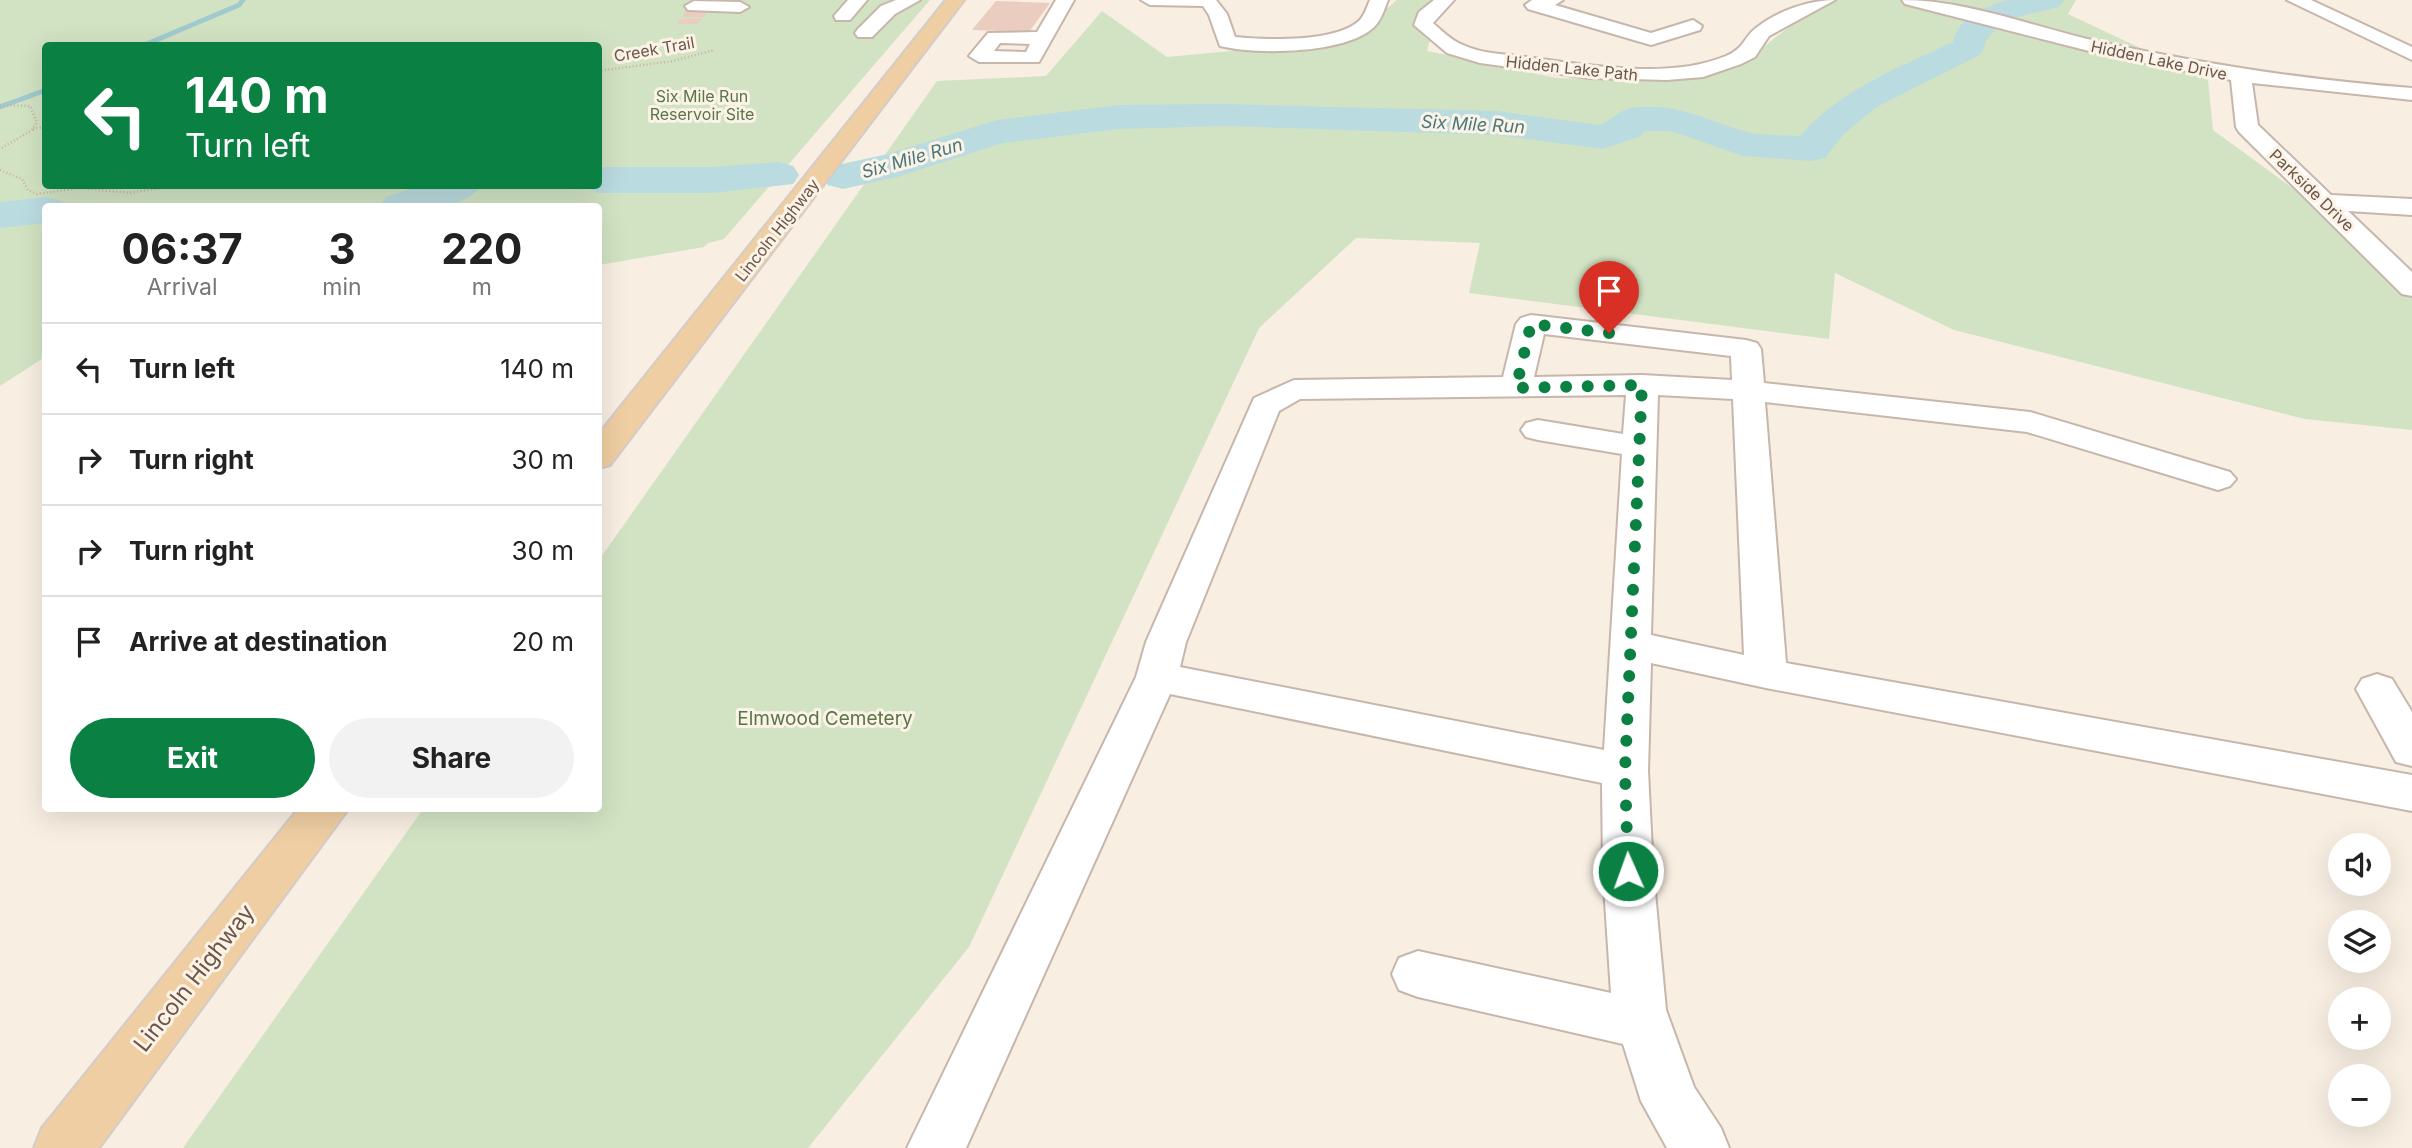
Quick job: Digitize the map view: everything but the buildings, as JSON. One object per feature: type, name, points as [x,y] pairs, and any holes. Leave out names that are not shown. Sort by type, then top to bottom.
[{"type":"main road","name":"Lincoln Highway","points":[[602,453],[955,0]]},
{"type":"main road","name":"Lincoln Highway","points":[[62,1148],[323,812]]},
{"type":"street","points":[[843,16],[858,0]]},
{"type":"street","points":[[864,33],[888,10],[911,0]]},
{"type":"street","points":[[1044,38],[1065,0]]},
{"type":"street","points":[[1150,0],[1207,0],[1218,14],[1225,39],[1249,45],[1348,33],[1373,17],[1379,0]]},
{"type":"street","name":"Hidden Lake Path","points":[[1445,0],[1426,16],[1423,25],[1454,48],[1508,62],[1636,76],[1703,71],[1734,61],[1748,53],[1762,32],[1826,0]]},
{"type":"street","points":[[1554,0],[1534,5],[1651,39],[1693,26],[1654,15]]},
{"type":"street","name":"Hidden Lake Drive","points":[[1911,0],[2141,58],[2241,77],[2412,94]]},
{"type":"street","points":[[2297,0],[2412,54]]},
{"type":"street","points":[[694,6],[740,7]]},
{"type":"street","name":"Parkside Drive","points":[[2241,77],[2247,127],[2412,288]]},
{"type":"street","points":[[2324,202],[2412,207]]},
{"type":"street","points":[[1516,388],[1531,324],[1746,349],[1751,391],[1766,674]]},
{"type":"street","points":[[1642,385],[1637,446],[1633,645],[1625,771],[1628,871],[1639,1010],[1670,1101],[1700,1148]]},
{"type":"street","points":[[936,1148],[1157,677],[1166,642],[1265,405],[1294,390],[1642,385],[1751,391],[2030,422],[2218,479]]},
{"type":"street","points":[[1538,430],[1637,446]]},
{"type":"street","points":[[1633,645],[1766,674],[2412,793]]},
{"type":"street","points":[[1157,677],[1625,771]]},
{"type":"street","points":[[2377,689],[2412,750]]},
{"type":"street","points":[[1418,974],[1643,1024]]},
{"type":"path","name":"Creek Trail","points":[[602,70],[673,61],[713,50]]},
{"type":"path","points":[[0,105],[30,106],[37,122],[32,130]]},
{"type":"path","points":[[0,149],[42,127]]},
{"type":"path","points":[[0,170],[22,179],[28,190],[37,194],[73,189]]},
{"type":"path","points":[[90,189],[130,193],[155,189]]},
{"type":"green space","name":"Six Mile Run Reservoir Site","points":[[0,0],[930,0],[724,239],[708,243],[704,247],[602,264],[602,203],[42,203],[42,359],[0,386]]},
{"type":"green space","name":"Elmwood Cemetery","points":[[1397,0],[1441,0],[1427,51],[1557,78],[1668,81],[1737,68],[1823,0],[2076,0],[2068,14],[2208,80],[2213,130],[2412,275],[2412,430],[2305,419],[1954,330],[1835,273],[1829,339],[1469,293],[1480,243],[1356,238],[1259,328],[969,947],[808,1148],[183,1148],[421,812],[602,812],[602,556],[937,81],[1046,76],[1102,11],[1167,57],[1349,40]]},
{"type":"waterway","points":[[151,42],[239,5],[243,0]]},
{"type":"waterway","name":"Six Mile Run","points":[[843,176],[897,165],[997,132],[1119,117],[1225,115],[1497,123],[1603,137],[1627,128],[1634,119],[1676,119],[1743,144],[1811,149],[1830,126],[1862,100],[1969,47],[1970,37],[1994,13],[2048,0]]},
{"type":"waterway","points":[[0,107],[42,91]]},
{"type":"waterway","name":"Six Mile Run","points":[[602,180],[712,180],[778,175]]},
{"type":"waterway","name":"Six Mile Run","points":[[411,203],[451,189]]},
{"type":"waterway","name":"Six Mile Run","points":[[0,215],[42,210]]},
{"type":"route","points":[[1609,333],[1531,324],[1516,388],[1642,385],[1637,446],[1633,645],[1625,771],[1628,871]]}]
